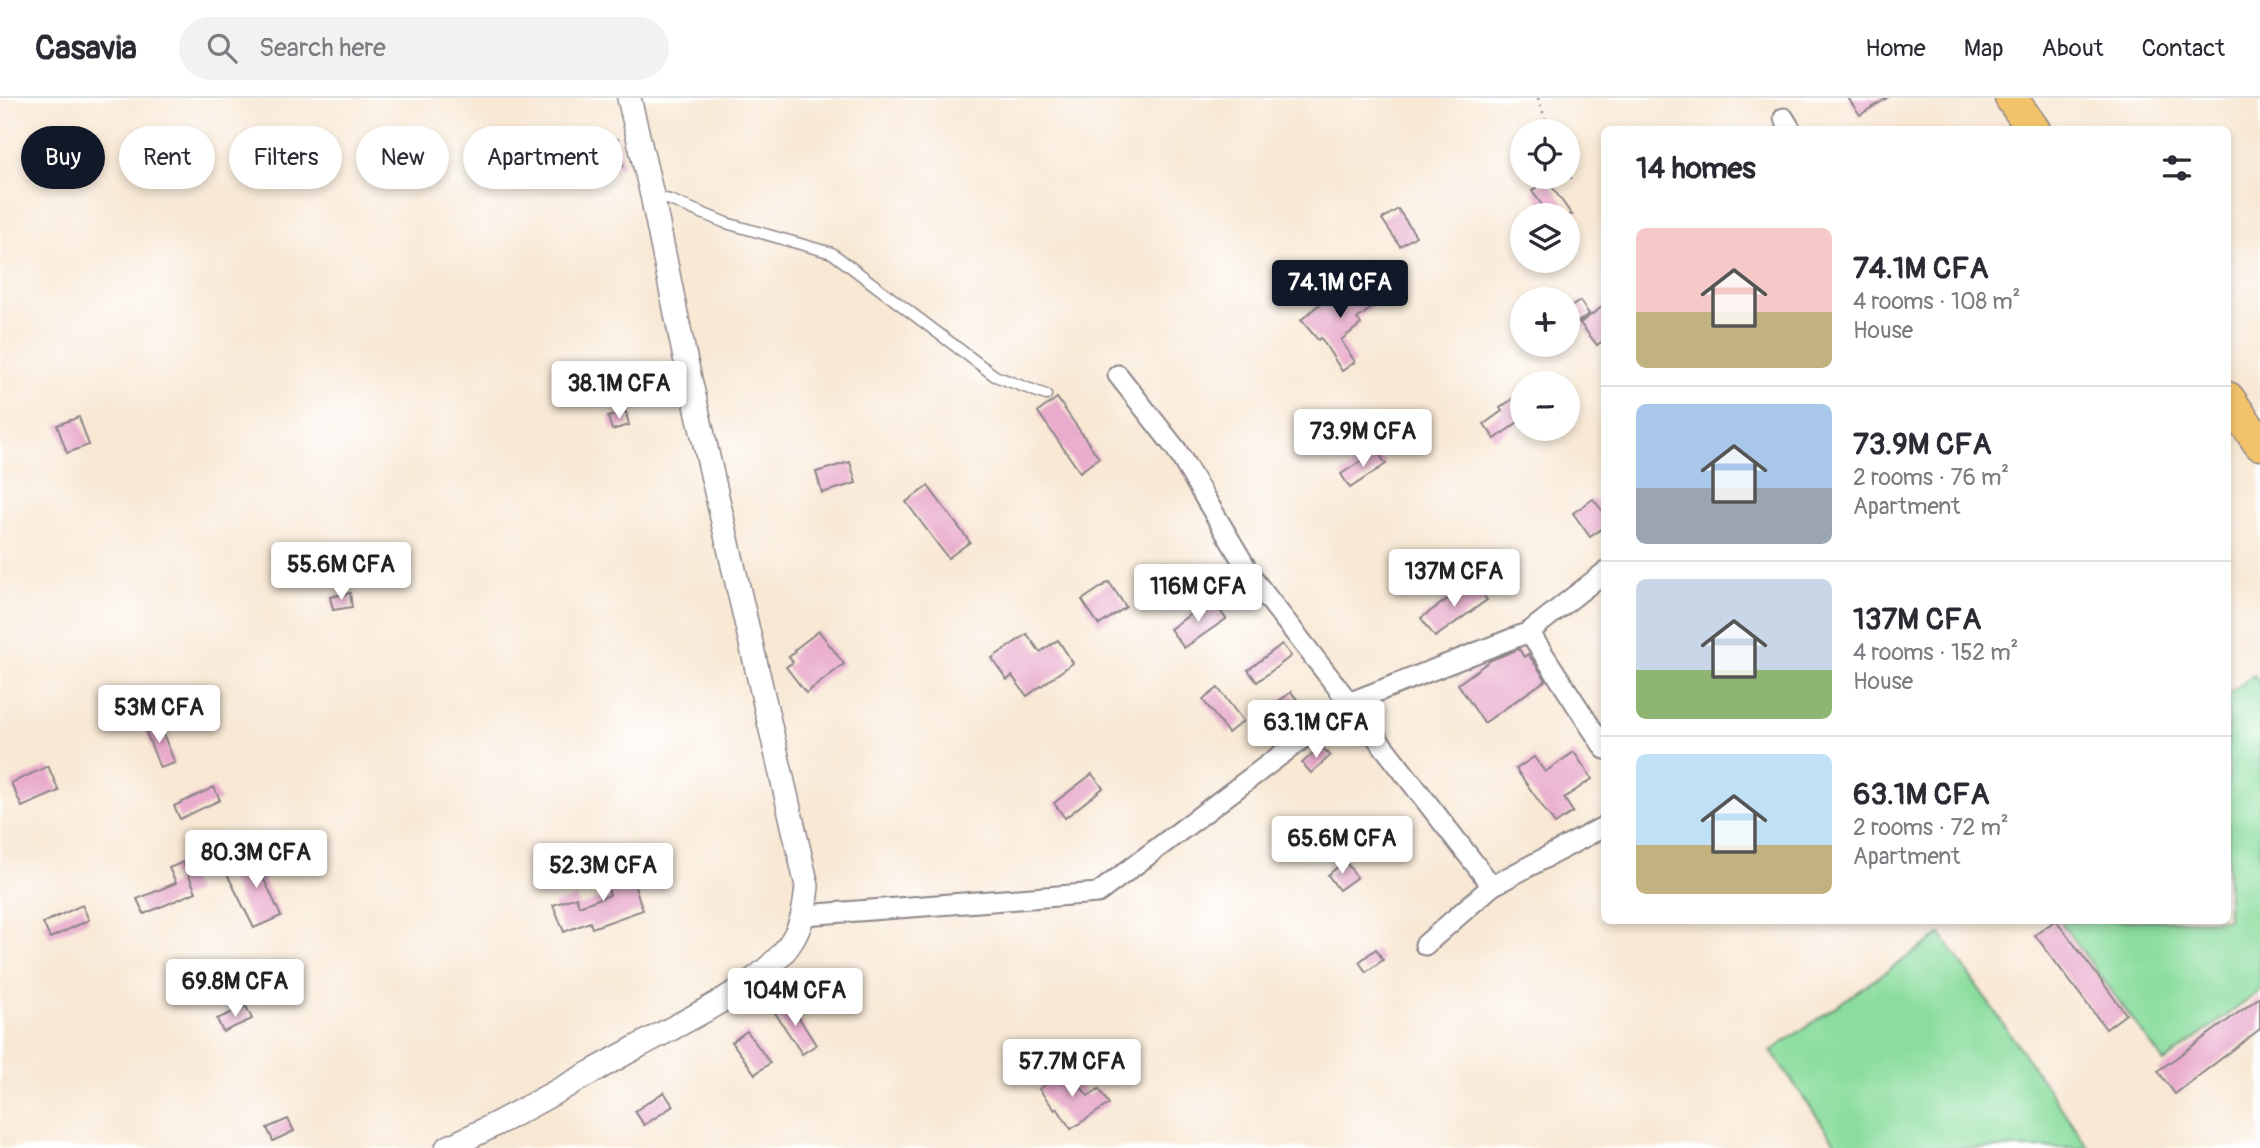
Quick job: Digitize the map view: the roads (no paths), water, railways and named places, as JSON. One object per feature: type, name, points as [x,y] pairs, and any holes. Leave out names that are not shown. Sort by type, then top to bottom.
[{"type":"highway","points":[[2011,98],[2031,126]]},
{"type":"highway","points":[[2231,403],[2260,444]]},
{"type":"street","points":[[447,1148],[489,1128],[699,1013],[760,976],[788,946],[804,915],[807,886],[684,353],[629,98]]},
{"type":"street","points":[[1118,375],[1176,449],[1253,579],[1492,887]]},
{"type":"street","points":[[2231,403],[2260,424]]},
{"type":"street","points":[[804,915],[1098,893],[1351,702],[1529,632],[1601,575]]},
{"type":"street","points":[[1529,632],[1601,743]]},
{"type":"street","points":[[1425,944],[1492,887],[1601,829]]},
{"type":"lane","points":[[652,195],[726,223],[781,236],[832,253],[995,376],[1046,395]]}]
